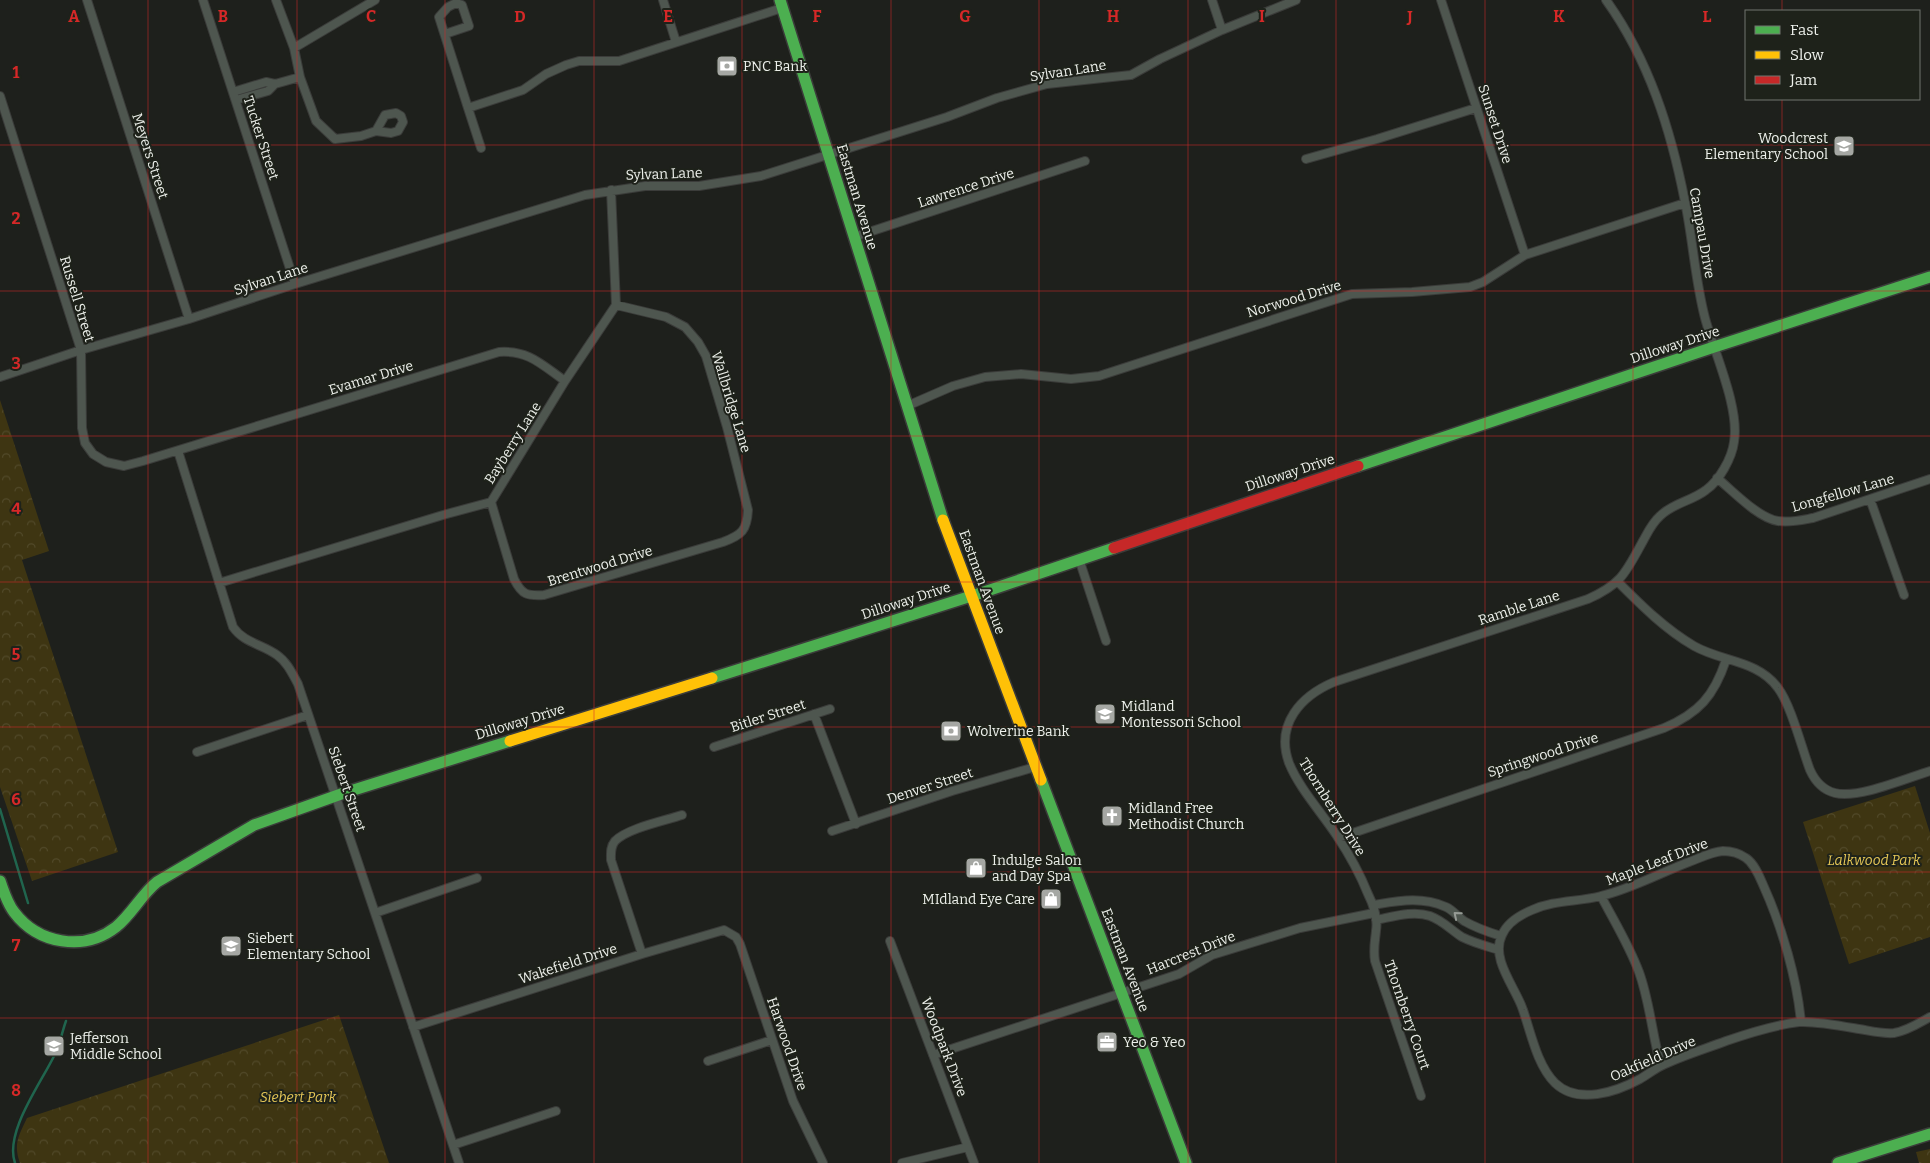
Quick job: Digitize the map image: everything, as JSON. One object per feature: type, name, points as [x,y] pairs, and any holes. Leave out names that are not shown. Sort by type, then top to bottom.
[{"type":"street","name":"Meyers Street","points":[[87,0],[189,319]]},
{"type":"street","name":"Tucker Street","points":[[204,0],[295,284]]},
{"type":"street","points":[[276,0],[294,48],[300,77],[316,121],[335,139],[361,136],[376,131]]},
{"type":"street","points":[[294,48],[375,0]]},
{"type":"street","points":[[663,0],[676,42]]},
{"type":"street","points":[[1212,0],[1222,30]]},
{"type":"street","name":"Sylvan Lane","points":[[0,377],[81,350],[189,319],[295,284],[585,195],[645,186],[699,186],[727,183],[761,176],[947,117],[996,98],[1047,84],[1131,74],[1222,30],[1296,0]]},
{"type":"street","name":"Sunset Drive","points":[[1441,0],[1525,255]]},
{"type":"street","name":"Campau Drive","points":[[1606,0],[1628,32],[1642,60],[1658,98],[1670,138],[1685,203],[1704,316],[1735,423],[1734,443],[1727,462],[1717,478]]},
{"type":"street","points":[[445,34],[469,26],[462,5],[456,2],[448,7],[439,17],[481,148]]},
{"type":"street","points":[[468,108],[523,90],[546,74],[566,65],[579,61],[619,60],[676,42],[781,4]]},
{"type":"street","name":"Eastman Avenue","points":[[781,4],[949,538],[1186,1163]]},
{"type":"street","points":[[236,100],[268,91],[276,84],[300,77]]},
{"type":"street","points":[[233,92],[266,82],[276,84]]},
{"type":"street","name":"Russell Street","points":[[0,96],[81,350],[82,428],[85,443],[93,454],[106,462],[124,466],[178,451]]},
{"type":"street","points":[[1306,159],[1378,139],[1476,108]]},
{"type":"street","name":"Lawrence Drive","points":[[854,237],[1085,161]]},
{"type":"street","points":[[611,190],[616,305]]},
{"type":"street","name":"Norwood Drive","points":[[907,406],[953,386],[985,377],[1021,374],[1071,379],[1098,376],[1352,294],[1412,292],[1470,287],[1483,282],[1525,255],[1685,203]]},
{"type":"street","name":"Dilloway Drive","points":[[0,881],[9,905],[20,920],[37,933],[62,942],[84,942],[99,938],[116,927],[148,888],[254,825],[336,796],[970,596],[1714,347],[1930,278]]},
{"type":"street","name":"Bayberry Lane","points":[[218,583],[444,514],[491,502],[565,381],[616,305]]},
{"type":"street","name":"Wallbridge Lane","points":[[616,305],[666,317],[684,327],[698,342],[706,356],[725,419],[748,510],[748,519],[744,530]]},
{"type":"street","name":"Evamar Drive","points":[[178,451],[498,352],[514,351],[529,356],[565,381]]},
{"type":"street","name":"Siebert Street","points":[[178,451],[233,628],[239,636],[277,655],[289,668],[298,684],[459,1163]]},
{"type":"street","name":"Longfellow Lane","points":[[1717,478],[1762,515],[1777,521],[1793,522],[1813,518],[1930,479]]},
{"type":"street","name":"Ramble Lane","points":[[1294,712],[1305,698],[1334,682],[1588,599],[1607,590],[1618,582],[1628,570],[1652,525],[1659,516],[1706,490],[1717,478]]},
{"type":"street","points":[[1870,499],[1904,596]]},
{"type":"street","name":"Brentwood Drive","points":[[491,502],[514,579],[520,590],[530,596],[544,595],[724,542],[736,538],[744,530]]},
{"type":"street","points":[[1079,559],[1106,641]]},
{"type":"street","points":[[1618,582],[1645,609],[1696,647],[1726,660],[1749,665],[1768,676],[1780,689],[1814,779],[1822,786],[1835,793],[1851,794],[1867,791],[1930,771]]},
{"type":"street","name":"Springwood Drive","points":[[1338,838],[1664,728],[1682,720],[1700,706],[1711,694],[1719,680],[1726,660]]},
{"type":"street","name":"Bitler Street","points":[[714,747],[830,709]]},
{"type":"street","name":"Thornberry Drive","points":[[1294,712],[1288,724],[1286,738],[1289,762],[1294,774],[1338,838],[1362,880],[1374,913]]},
{"type":"street","points":[[197,752],[308,714]]},
{"type":"street","points":[[814,714],[856,824]]},
{"type":"street","name":"Denver Street","points":[[832,831],[1035,767]]},
{"type":"street","points":[[642,954],[611,860],[610,851],[614,842],[625,835],[682,815]]},
{"type":"street","name":"Maple Leaf Drive","points":[[1501,936],[1518,916],[1533,909],[1550,904],[1601,896],[1627,888],[1657,874],[1710,854],[1722,851],[1734,852],[1749,859],[1757,872],[1782,930],[1801,1022]]},
{"type":"street","points":[[375,912],[477,878]]},
{"type":"street","points":[[1601,896],[1627,944],[1639,973],[1647,1000],[1653,1037],[1661,1066]]},
{"type":"street","points":[[1374,913],[1413,899],[1430,901],[1448,908],[1463,920],[1481,930],[1501,936]]},
{"type":"street","points":[[1374,913],[1429,916],[1476,944],[1499,950]]},
{"type":"street","name":"Harcrest Drive","points":[[933,1055],[1179,974],[1212,955],[1300,928],[1374,913]]},
{"type":"street","name":"Thornberry Court","points":[[1374,913],[1377,930],[1373,951],[1421,1096]]},
{"type":"street","name":"Wakefield Drive","points":[[413,1027],[642,954],[724,930],[731,933]]},
{"type":"street","name":"Harwood Drive","points":[[731,933],[740,944],[794,1101],[823,1163]]},
{"type":"street","name":"Oakfield Drive","points":[[1501,936],[1499,950],[1501,963],[1522,1005],[1541,1061],[1556,1083],[1565,1090],[1578,1094],[1592,1095],[1608,1092],[1642,1078],[1661,1066],[1738,1037],[1765,1029],[1801,1022],[1878,1033],[1895,1033],[1909,1028],[1930,1016]]},
{"type":"street","name":"Woodpark Drive","points":[[890,941],[974,1163]]},
{"type":"street","points":[[708,1061],[772,1040]]},
{"type":"street","points":[[453,1145],[556,1111]]},
{"type":"street","points":[[1838,1163],[1930,1134]]},
{"type":"street","points":[[902,1163],[968,1146]]},
{"type":"green space","points":[[0,400],[49,551],[22,560],[118,852],[32,881],[0,787]]},
{"type":"green space","name":"Lalkwood Park","points":[[1915,786],[1930,833],[1930,937],[1849,964],[1803,822]]},
{"type":"green space","name":"Siebert Park","points":[[339,1015],[389,1163],[20,1163],[17,1145],[19,1135],[27,1118]]},
{"type":"green space","points":[[1930,1149],[1930,1163],[1919,1163],[1916,1152]]},
{"type":"waterway","points":[[0,809],[28,903]]},
{"type":"waterway","points":[[15,1163],[13,1151],[19,1122],[55,1054],[66,1021]]},
{"type":"traffic: fast","points":[[780,0],[943,520]]},
{"type":"traffic: fast","points":[[1358,466],[1930,277]]},
{"type":"traffic: fast","points":[[712,678],[984,592],[1114,548]]},
{"type":"traffic: fast","points":[[0,881],[14,912],[24,923],[36,931],[62,941],[90,940],[116,927],[157,882],[254,825],[344,793],[510,741]]},
{"type":"traffic: fast","points":[[1041,780],[1186,1163]]},
{"type":"traffic: fast","points":[[1838,1163],[1930,1134]]},
{"type":"traffic: slow","points":[[943,520],[1041,780]]},
{"type":"traffic: slow","points":[[510,741],[712,678]]},
{"type":"traffic: jam","points":[[1114,548],[1358,466]]},
{"type":"place","name":"PNC Bank","points":[[727,66]]},
{"type":"place","name":"Woodcrest Elementary School","points":[[1844,146]]},
{"type":"place","name":"Midland Montessori School","points":[[1105,714]]},
{"type":"place","name":"Wolverine Bank","points":[[951,731]]},
{"type":"place","name":"Midland Free Methodist Church","points":[[1112,816]]},
{"type":"place","name":"Indulge Salon and Day Spa","points":[[976,868]]},
{"type":"place","name":"MIdland Eye Care","points":[[1051,899]]},
{"type":"place","name":"Siebert Elementary School","points":[[231,946]]},
{"type":"place","name":"Yeo & Yeo","points":[[1107,1042]]},
{"type":"place","name":"Jefferson Middle School","points":[[54,1046]]}]
